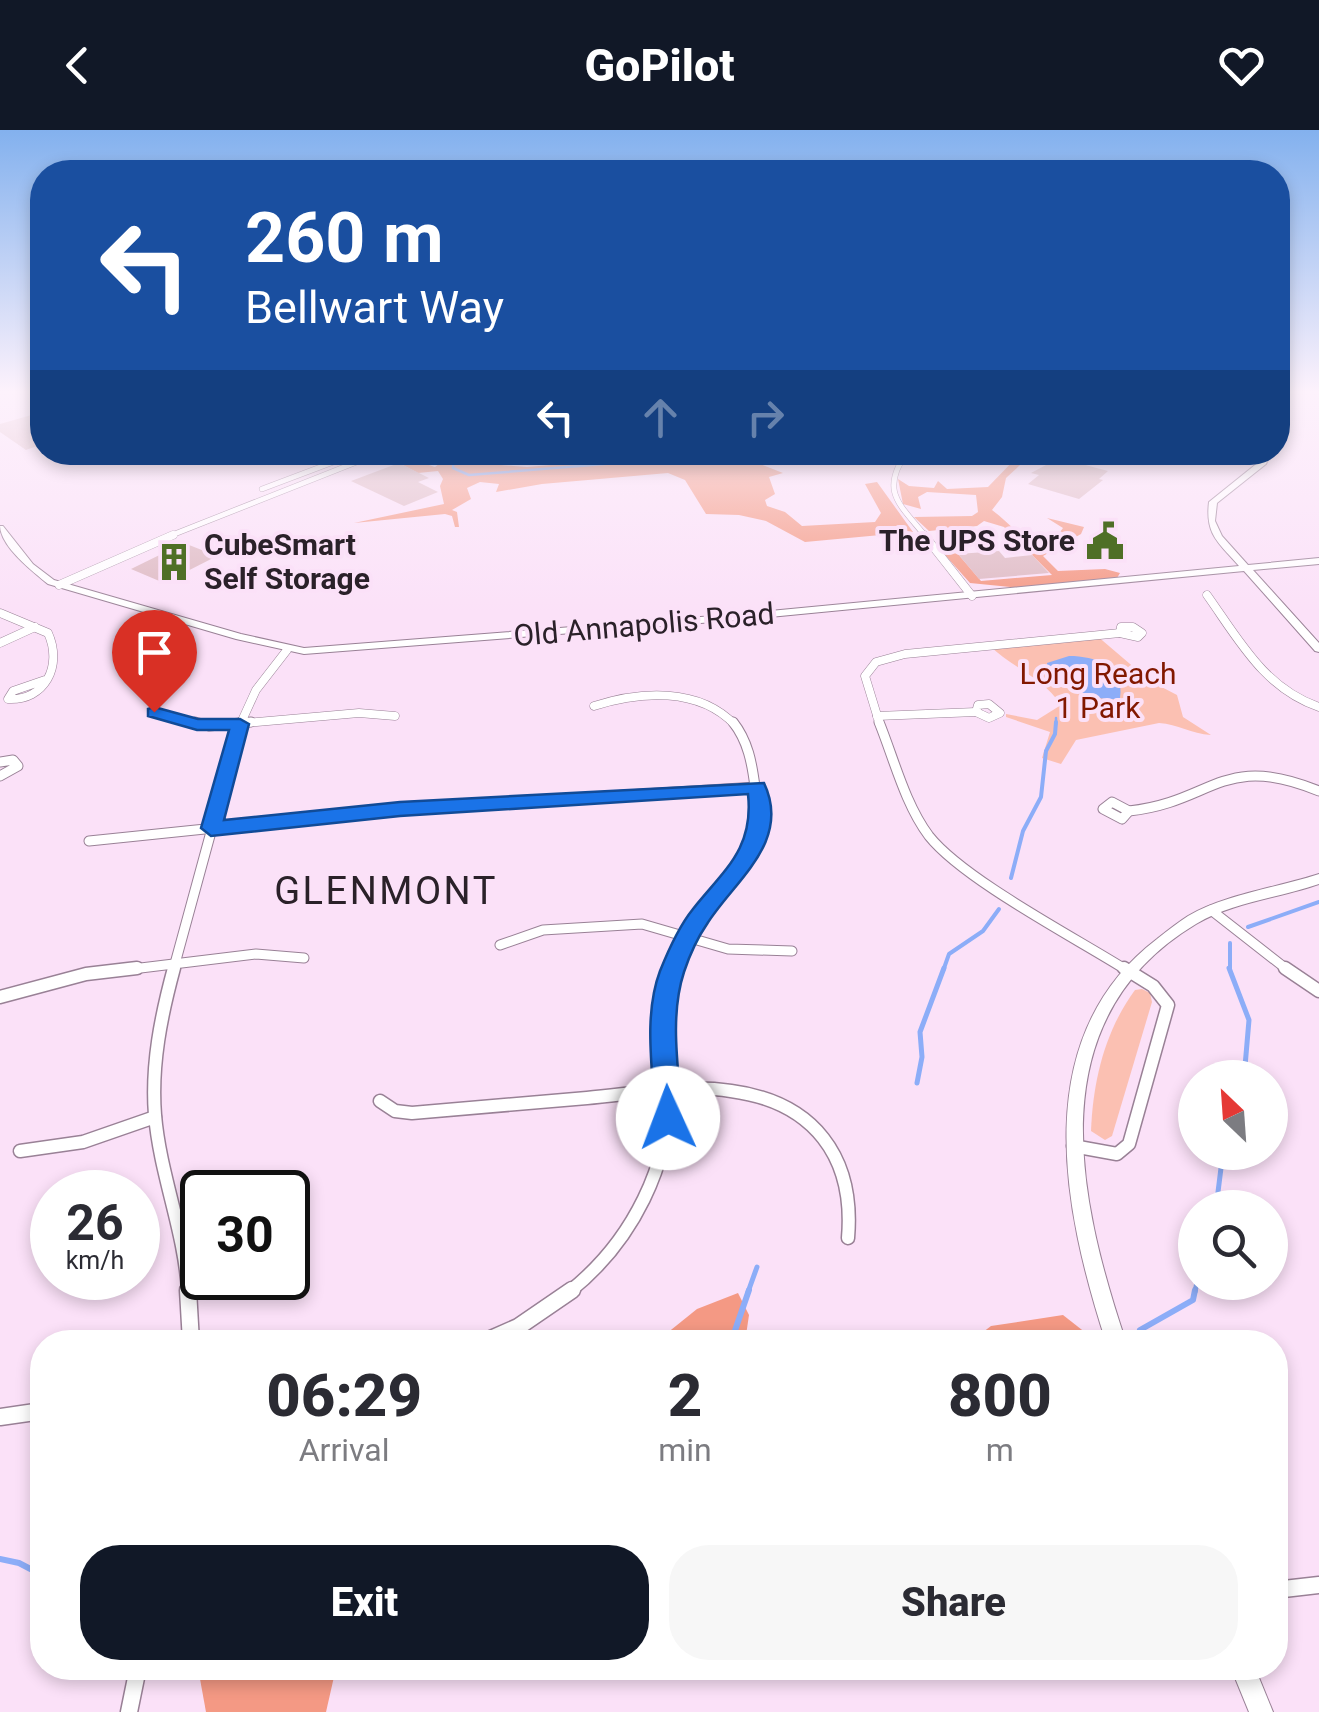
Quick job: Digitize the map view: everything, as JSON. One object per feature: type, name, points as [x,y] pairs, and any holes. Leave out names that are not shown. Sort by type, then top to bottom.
[{"type":"main road","points":[[1257,467],[1223,490],[1211,508],[1214,531],[1318,648]]},
{"type":"main road","name":"Old Annapolis Road","points":[[0,528],[30,566],[55,583],[287,650],[435,643],[1319,561]]},
{"type":"main road","points":[[1112,1330],[1088,1254],[1075,1192],[1077,1081],[1097,1018],[1129,970],[1168,935],[1211,910],[1319,879]]},
{"type":"main road","points":[[1248,1680],[1261,1712]]},
{"type":"street","points":[[55,583],[319,467]]},
{"type":"street","points":[[55,583],[343,467]]},
{"type":"street","points":[[897,467],[893,472],[894,494],[972,596]]},
{"type":"street","points":[[1207,595],[1272,684],[1289,697],[1319,707]]},
{"type":"street","points":[[0,614],[48,633],[54,642],[44,680]]},
{"type":"street","points":[[0,643],[35,627]]},
{"type":"street","points":[[1073,1146],[1117,1154],[1129,1144],[1168,1005],[1153,986],[944,851],[914,813],[865,676],[876,662],[892,656],[1120,632]]},
{"type":"street","points":[[190,1330],[187,1263],[155,1116],[157,1038],[240,724],[256,690],[287,650]]},
{"type":"street","points":[[512,1330],[563,1298],[595,1270],[622,1238],[645,1201],[657,1170],[668,1118],[663,1017],[672,972],[688,935],[748,859],[761,815],[745,737],[731,720],[710,706],[658,696],[619,698],[594,706]]},
{"type":"street","points":[[154,712],[197,725],[359,713],[395,716]]},
{"type":"street","points":[[877,716],[976,712]]},
{"type":"street","points":[[0,762],[12,760],[18,766],[0,776]]},
{"type":"street","points":[[1129,811],[1152,808],[1246,774],[1279,777],[1319,791]]},
{"type":"street","points":[[89,841],[400,809],[757,787]]},
{"type":"street","points":[[1211,910],[1316,985]]},
{"type":"street","points":[[500,945],[528,932],[623,924],[658,926],[728,949],[792,951]]},
{"type":"street","points":[[0,997],[86,974],[276,953],[304,958]]},
{"type":"street","points":[[380,1101],[395,1110],[436,1112],[669,1091],[742,1091],[782,1106],[811,1124],[848,1176],[854,1210],[848,1238]]},
{"type":"street","points":[[20,1151],[83,1142],[155,1116]]},
{"type":"street","points":[[0,1417],[30,1413]]},
{"type":"street","points":[[1288,1589],[1319,1585]]},
{"type":"street","points":[[129,1712],[136,1680]]},
{"type":"green space","name":"Long Reach 1 Park","points":[[1096,635],[1150,681],[1177,695],[1183,717],[1211,735],[1159,723],[1076,740],[1061,764],[1042,758],[1050,732],[1006,714],[1037,720],[1061,705],[1045,687],[989,645]]},
{"type":"green space","points":[[1135,990],[1150,993],[1152,1002],[1112,1136],[1105,1140],[1091,1131],[1098,1075],[1116,1022]]},
{"type":"shaded area","points":[[406,467],[767,467],[783,473],[769,477],[775,494],[765,500],[767,506],[785,512],[802,526],[875,522],[881,513],[865,484],[877,482],[913,532],[805,542],[766,521],[706,514],[685,480],[668,473],[496,492],[499,484],[480,482],[467,488],[471,499],[452,510],[457,512],[459,527],[455,527],[452,516],[445,514],[354,523],[444,504],[440,486],[443,479],[438,471],[418,473]]},
{"type":"shaded area","points":[[1008,467],[1018,467],[1006,478],[1002,497],[992,510],[1020,534],[1035,541],[1054,540],[1063,528],[1047,518],[1084,527],[1081,534],[1043,556],[1058,571],[1105,569],[1120,573],[1117,578],[1021,588],[970,583],[945,555],[948,552],[958,554],[981,581],[1052,575],[1004,527],[984,521],[977,526],[929,531],[914,517],[972,516],[978,512],[976,495],[927,492],[918,497],[921,509],[903,504],[898,479],[909,486],[934,488],[938,481],[947,489],[988,487]]},
{"type":"shaded area","points":[[738,1293],[749,1315],[747,1330],[671,1330],[697,1309]]},
{"type":"shaded area","points":[[1063,1315],[1082,1330],[986,1330]]},
{"type":"shaded area","points":[[200,1680],[333,1680],[326,1712],[206,1712]]},
{"type":"water","points":[[1069,656],[1106,665],[1118,678],[1120,698],[1102,699],[1082,693],[1047,672],[1047,663]]},
{"type":"building","points":[[389,467],[407,467],[429,478],[418,482],[438,492],[404,506],[351,481]]},
{"type":"building","points":[[1043,467],[1092,467],[1108,471],[1099,479],[1103,480],[1079,499],[1028,484],[1039,475],[1031,473]]},
{"type":"building","name":"CubeSmart Self Storage","points":[[184,543],[217,556],[164,583],[131,569]]},
{"type":"building","points":[[999,551],[1005,558],[1032,555],[1049,573],[979,579],[958,554]]},
{"type":"waterway","points":[[453,467],[469,475],[570,467]]},
{"type":"waterway","points":[[1011,878],[1023,831],[1041,797],[1046,751],[1056,722]]},
{"type":"waterway","points":[[1248,927],[1319,902]]},
{"type":"waterway","points":[[943,971],[949,954],[983,931],[999,909]]},
{"type":"waterway","points":[[1230,943],[1230,971]]},
{"type":"waterway","points":[[917,1083],[922,1057],[920,1032],[944,968]]},
{"type":"waterway","points":[[1230,971],[1249,1020],[1246,1060]]},
{"type":"waterway","points":[[1218,1190],[1221,1170]]},
{"type":"waterway","points":[[748,1292],[757,1267]]},
{"type":"waterway","points":[[735,1330],[749,1290]]},
{"type":"waterway","points":[[1140,1330],[1193,1300]]},
{"type":"waterway","points":[[0,1559],[30,1569]]},
{"type":"place","name":"The UPS Store","points":[[1105,541]]},
{"type":"place","name":"CubeSmart Self Storage","points":[[174,562]]},
{"type":"district","name":"GLENMONT","points":[[386,891]]},
{"type":"route","points":[[154,712],[197,725],[240,724],[211,828],[400,809],[757,787],[761,815],[755,844],[739,875],[698,918],[672,972],[663,1017],[668,1118]]}]
